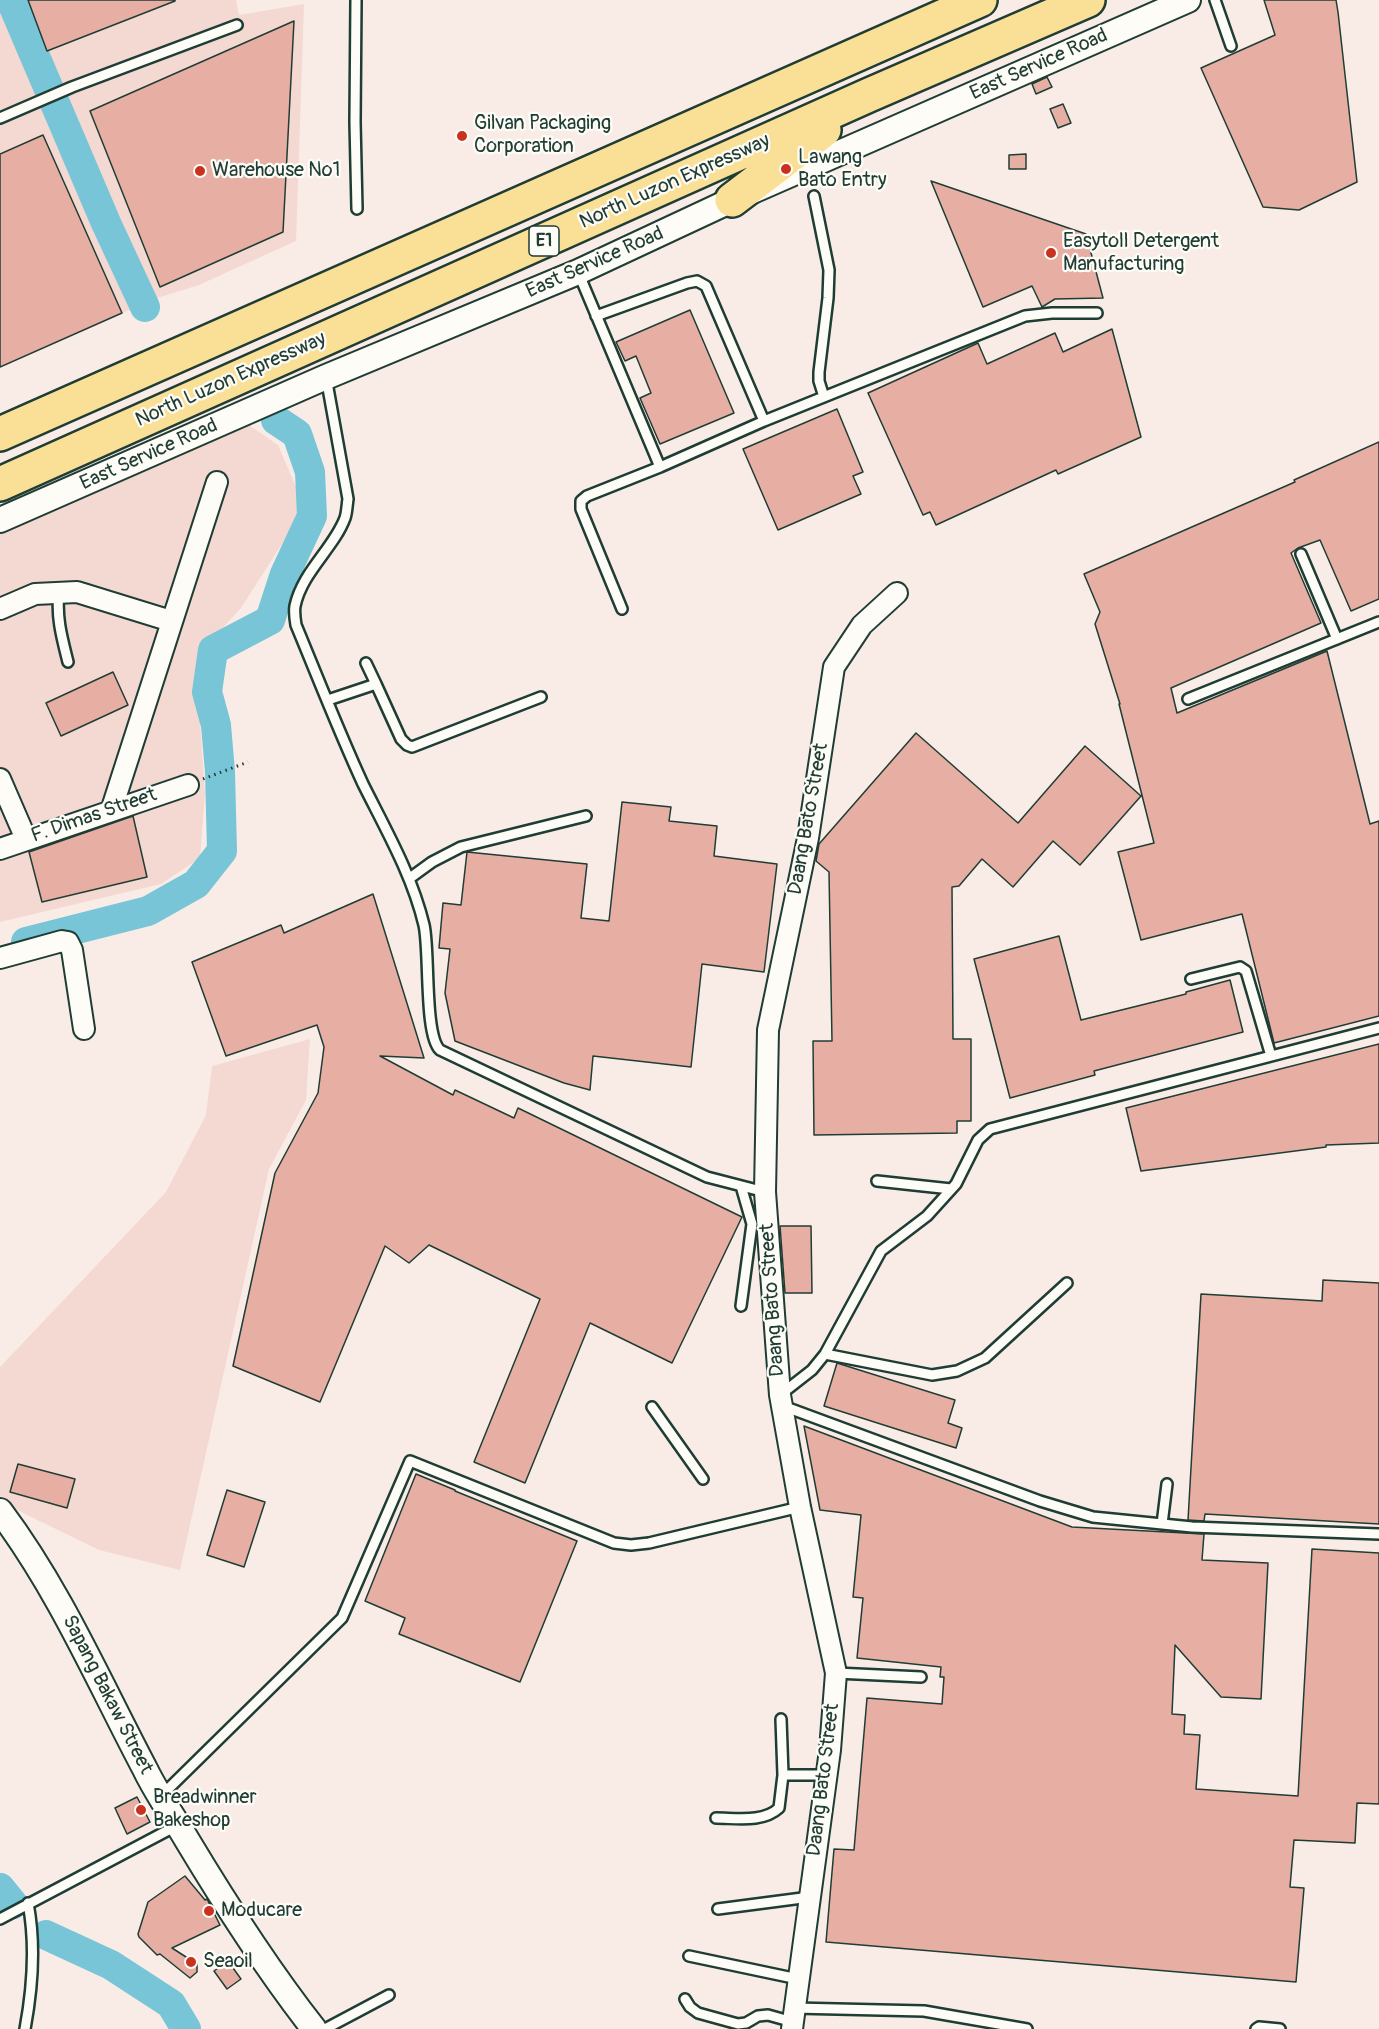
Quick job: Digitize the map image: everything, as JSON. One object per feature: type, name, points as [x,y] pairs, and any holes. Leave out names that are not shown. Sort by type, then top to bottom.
[{"type":"highway","name":"E1","points":[[0,434],[980,0]]},
{"type":"highway","name":"North Luzon Expressway","points":[[0,484],[869,95],[1088,0]]},
{"type":"highway","points":[[732,200],[869,95]]},
{"type":"street","name":"East Service Road","points":[[0,520],[326,377],[578,272],[732,200],[1188,0]]},
{"type":"street","points":[[111,811],[217,482]]},
{"type":"street","points":[[0,609],[35,594],[77,592],[171,621]]},
{"type":"street","name":"Daang Bato Street","points":[[793,2020],[826,1775],[836,1673],[781,1400],[765,1192],[768,1030],[808,838],[834,667],[862,626],[897,593]]},
{"type":"street","points":[[0,779],[26,839]]},
{"type":"street","name":"F. Dimas Street","points":[[0,849],[188,784]]},
{"type":"street","points":[[0,958],[62,941],[68,942],[72,950],[84,1029]]},
{"type":"street","name":"Sapang Bakaw Street","points":[[0,1511],[22,1541],[60,1602],[160,1797],[286,1994],[314,2029]]},
{"type":"lane","points":[[356,0],[357,209]]},
{"type":"lane","points":[[1215,0],[1231,46]]},
{"type":"lane","points":[[0,118],[72,87],[237,25]]},
{"type":"lane","points":[[814,196],[829,270],[819,372],[824,397]]},
{"type":"lane","points":[[578,272],[660,467]]},
{"type":"lane","points":[[596,316],[687,283],[697,281],[706,286],[764,421]]},
{"type":"lane","points":[[622,609],[580,509],[581,501],[587,496],[764,421],[1025,316],[1052,313],[1097,313]]},
{"type":"lane","points":[[326,377],[348,499],[345,517],[333,541],[317,560],[305,581],[295,607],[296,625],[362,781],[410,878],[424,927],[434,1042],[440,1050],[707,1177],[765,1192]]},
{"type":"lane","points":[[1301,554],[1337,639]]},
{"type":"lane","points":[[59,593],[58,623],[68,662]]},
{"type":"lane","points":[[1188,699],[1379,622]]},
{"type":"lane","points":[[366,663],[401,739],[412,747],[541,697]]},
{"type":"lane","points":[[328,700],[376,684]]},
{"type":"lane","points":[[410,878],[432,862],[461,847],[586,816]]},
{"type":"lane","points":[[1191,979],[1240,967],[1246,971],[1271,1056]]},
{"type":"lane","points":[[1379,1028],[990,1129],[978,1140],[956,1184],[927,1216],[881,1251],[825,1354],[781,1400],[1051,1504],[1093,1517],[1192,1527],[1379,1534]]},
{"type":"lane","points":[[877,1181],[951,1189]]},
{"type":"lane","points":[[741,1186],[752,1224],[741,1306]]},
{"type":"lane","points":[[825,1354],[932,1375],[957,1371],[985,1359],[1067,1283]]},
{"type":"lane","points":[[652,1407],[703,1479]]},
{"type":"lane","points":[[160,1797],[342,1618],[410,1461],[614,1543],[631,1545],[649,1543],[801,1507]]},
{"type":"lane","points":[[1162,1524],[1167,1484]]},
{"type":"lane","points":[[836,1673],[921,1677]]},
{"type":"lane","points":[[716,1818],[762,1817],[773,1814],[778,1808],[783,1775],[781,1719]]},
{"type":"lane","points":[[783,1775],[826,1775]]},
{"type":"lane","points":[[0,1919],[178,1825]]},
{"type":"lane","points":[[718,1909],[810,1897]]},
{"type":"lane","points":[[26,2029],[32,1990],[33,1954],[33,1929],[28,1903]]},
{"type":"lane","points":[[689,1956],[798,1979]]},
{"type":"lane","points":[[325,2029],[389,1995]]},
{"type":"lane","points":[[685,2000],[698,2013],[738,2024],[746,2023],[758,2016],[768,2015],[793,2020],[924,2011],[1026,2029]]},
{"type":"lane","points":[[1257,2029],[1259,2027],[1280,2029]]},
{"type":"path","points":[[188,784],[248,762]]},
{"type":"shaded area","points":[[0,0],[236,0],[239,15],[304,4],[296,241],[199,285],[157,298],[0,367]]},
{"type":"shaded area","points":[[246,423],[278,445],[305,508],[241,608],[206,646],[199,707],[205,794],[200,858],[161,884],[0,922],[0,529]]},
{"type":"shaded area","points":[[310,1039],[306,1100],[269,1169],[180,1570],[99,1550],[15,1509],[0,1496],[0,1367],[166,1192],[206,1115],[212,1066]]},
{"type":"building","points":[[28,0],[175,0],[175,1],[47,51]]},
{"type":"building","points":[[1264,0],[1336,0],[1338,12],[1357,182],[1299,210],[1263,207],[1201,68],[1275,35]]},
{"type":"building","name":"Warehouse №1","points":[[294,21],[283,232],[160,287],[90,111]]},
{"type":"building","points":[[1047,77],[1052,87],[1036,94],[1032,84]]},
{"type":"building","points":[[1063,104],[1071,123],[1058,128],[1050,109]]},
{"type":"building","points":[[43,135],[122,313],[0,367],[0,154]]},
{"type":"building","points":[[1026,154],[1026,169],[1009,169],[1009,155]]},
{"type":"building","points":[[931,181],[1086,234],[1103,298],[1055,299],[1042,307],[1032,286],[983,307]]},
{"type":"building","points":[[690,310],[734,413],[660,444],[640,398],[651,393],[636,356],[625,361],[616,342]]},
{"type":"building","points":[[1112,329],[1141,437],[1058,474],[1056,470],[936,525],[930,512],[923,515],[868,393],[978,343],[987,364],[1055,333],[1063,352]]},
{"type":"building","points":[[837,409],[863,472],[853,476],[861,494],[778,530],[743,449]]},
{"type":"building","points":[[1379,442],[1379,599],[1351,611],[1320,540],[1298,548],[1291,553],[1321,623],[1171,688],[1177,713],[1327,651],[1370,824],[1379,821],[1379,1016],[1274,1043],[1242,914],[1141,940],[1118,852],[1154,843],[1120,704],[1095,624],[1100,612],[1084,574],[1295,482],[1294,480]]},
{"type":"building","points":[[113,672],[128,705],[61,736],[46,703]]},
{"type":"building","points":[[916,733],[1018,823],[1085,746],[1141,796],[1080,865],[1053,841],[1013,887],[982,859],[959,886],[952,887],[953,1039],[971,1039],[971,1121],[957,1121],[957,1133],[814,1135],[813,1041],[832,1041],[829,872],[816,861],[819,844]]},
{"type":"building","points":[[622,802],[671,807],[669,821],[717,826],[714,856],[777,864],[764,972],[702,964],[691,1067],[593,1056],[590,1090],[564,1083],[455,1041],[445,993],[450,949],[439,948],[443,903],[461,905],[467,852],[587,864],[581,918],[609,921]]},
{"type":"building","points":[[133,816],[147,877],[42,902],[29,852]]},
{"type":"building","points":[[373,894],[424,1058],[380,1056],[453,1095],[455,1090],[514,1118],[518,1108],[742,1217],[672,1363],[590,1323],[525,1483],[474,1462],[540,1299],[429,1245],[409,1263],[385,1246],[320,1402],[233,1366],[275,1173],[318,1093],[324,1047],[317,1025],[226,1056],[192,962],[281,925],[284,933]]},
{"type":"building","points":[[1059,936],[1081,1020],[1186,994],[1186,992],[1230,980],[1243,1032],[1094,1071],[1095,1075],[1010,1098],[974,959]]},
{"type":"building","points":[[1379,1044],[1379,1143],[1326,1145],[1326,1147],[1141,1171],[1126,1108]]},
{"type":"building","points":[[780,1226],[811,1226],[812,1293],[785,1293]]},
{"type":"building","points":[[1323,1280],[1379,1283],[1379,1524],[1205,1514],[1204,1521],[1188,1520],[1201,1294],[1322,1301]]},
{"type":"building","points":[[837,1363],[955,1400],[948,1423],[962,1428],[956,1448],[824,1406]]},
{"type":"building","points":[[804,1426],[1072,1527],[1204,1534],[1202,1560],[1268,1563],[1261,1699],[1221,1697],[1175,1645],[1172,1714],[1185,1715],[1184,1734],[1200,1735],[1196,1789],[1298,1796],[1312,1549],[1379,1553],[1379,1804],[1357,1803],[1355,1843],[1294,1840],[1290,1887],[1304,1888],[1296,1982],[826,1942],[834,1849],[854,1850],[867,1698],[942,1704],[944,1677],[940,1677],[941,1667],[857,1658],[863,1598],[853,1597],[861,1515],[820,1510]]},
{"type":"building","points":[[18,1464],[75,1479],[67,1508],[10,1492]]},
{"type":"building","points":[[416,1474],[577,1541],[520,1682],[399,1634],[405,1618],[365,1601]]},
{"type":"building","points":[[227,1490],[265,1502],[244,1567],[207,1555]]},
{"type":"building","points":[[137,1797],[150,1822],[127,1834],[115,1808]]},
{"type":"building","points":[[185,1876],[205,1900],[207,1899],[220,1925],[172,1948],[197,1964],[197,1972],[190,1978],[160,1954],[157,1955],[138,1934],[148,1902]]},
{"type":"building","points":[[228,1961],[241,1979],[227,1989],[214,1971]]},
{"type":"waterway","points":[[11,0],[106,223],[145,307]]},
{"type":"waterway","points":[[26,942],[148,911],[196,884],[222,851],[216,725],[207,692],[213,650],[270,620],[285,574],[312,516],[310,472],[297,434],[276,420]]},
{"type":"waterway","points":[[0,1888],[13,1904]]},
{"type":"waterway","points":[[46,1935],[111,1965],[171,2004],[186,2029]]},
{"type":"place","name":"Gilvan Packaging Corporation","points":[[462,136]]},
{"type":"place","name":"Lawang Bato Entry","points":[[786,169]]},
{"type":"place","name":"Warehouse №1","points":[[200,171]]},
{"type":"place","name":"Easytoll Detergent Manufacturing","points":[[1051,253]]},
{"type":"place","name":"Breadwinner Bakeshop","points":[[141,1810]]},
{"type":"place","name":"Moducare","points":[[209,1911]]},
{"type":"place","name":"Seaoil","points":[[191,1962]]}]
